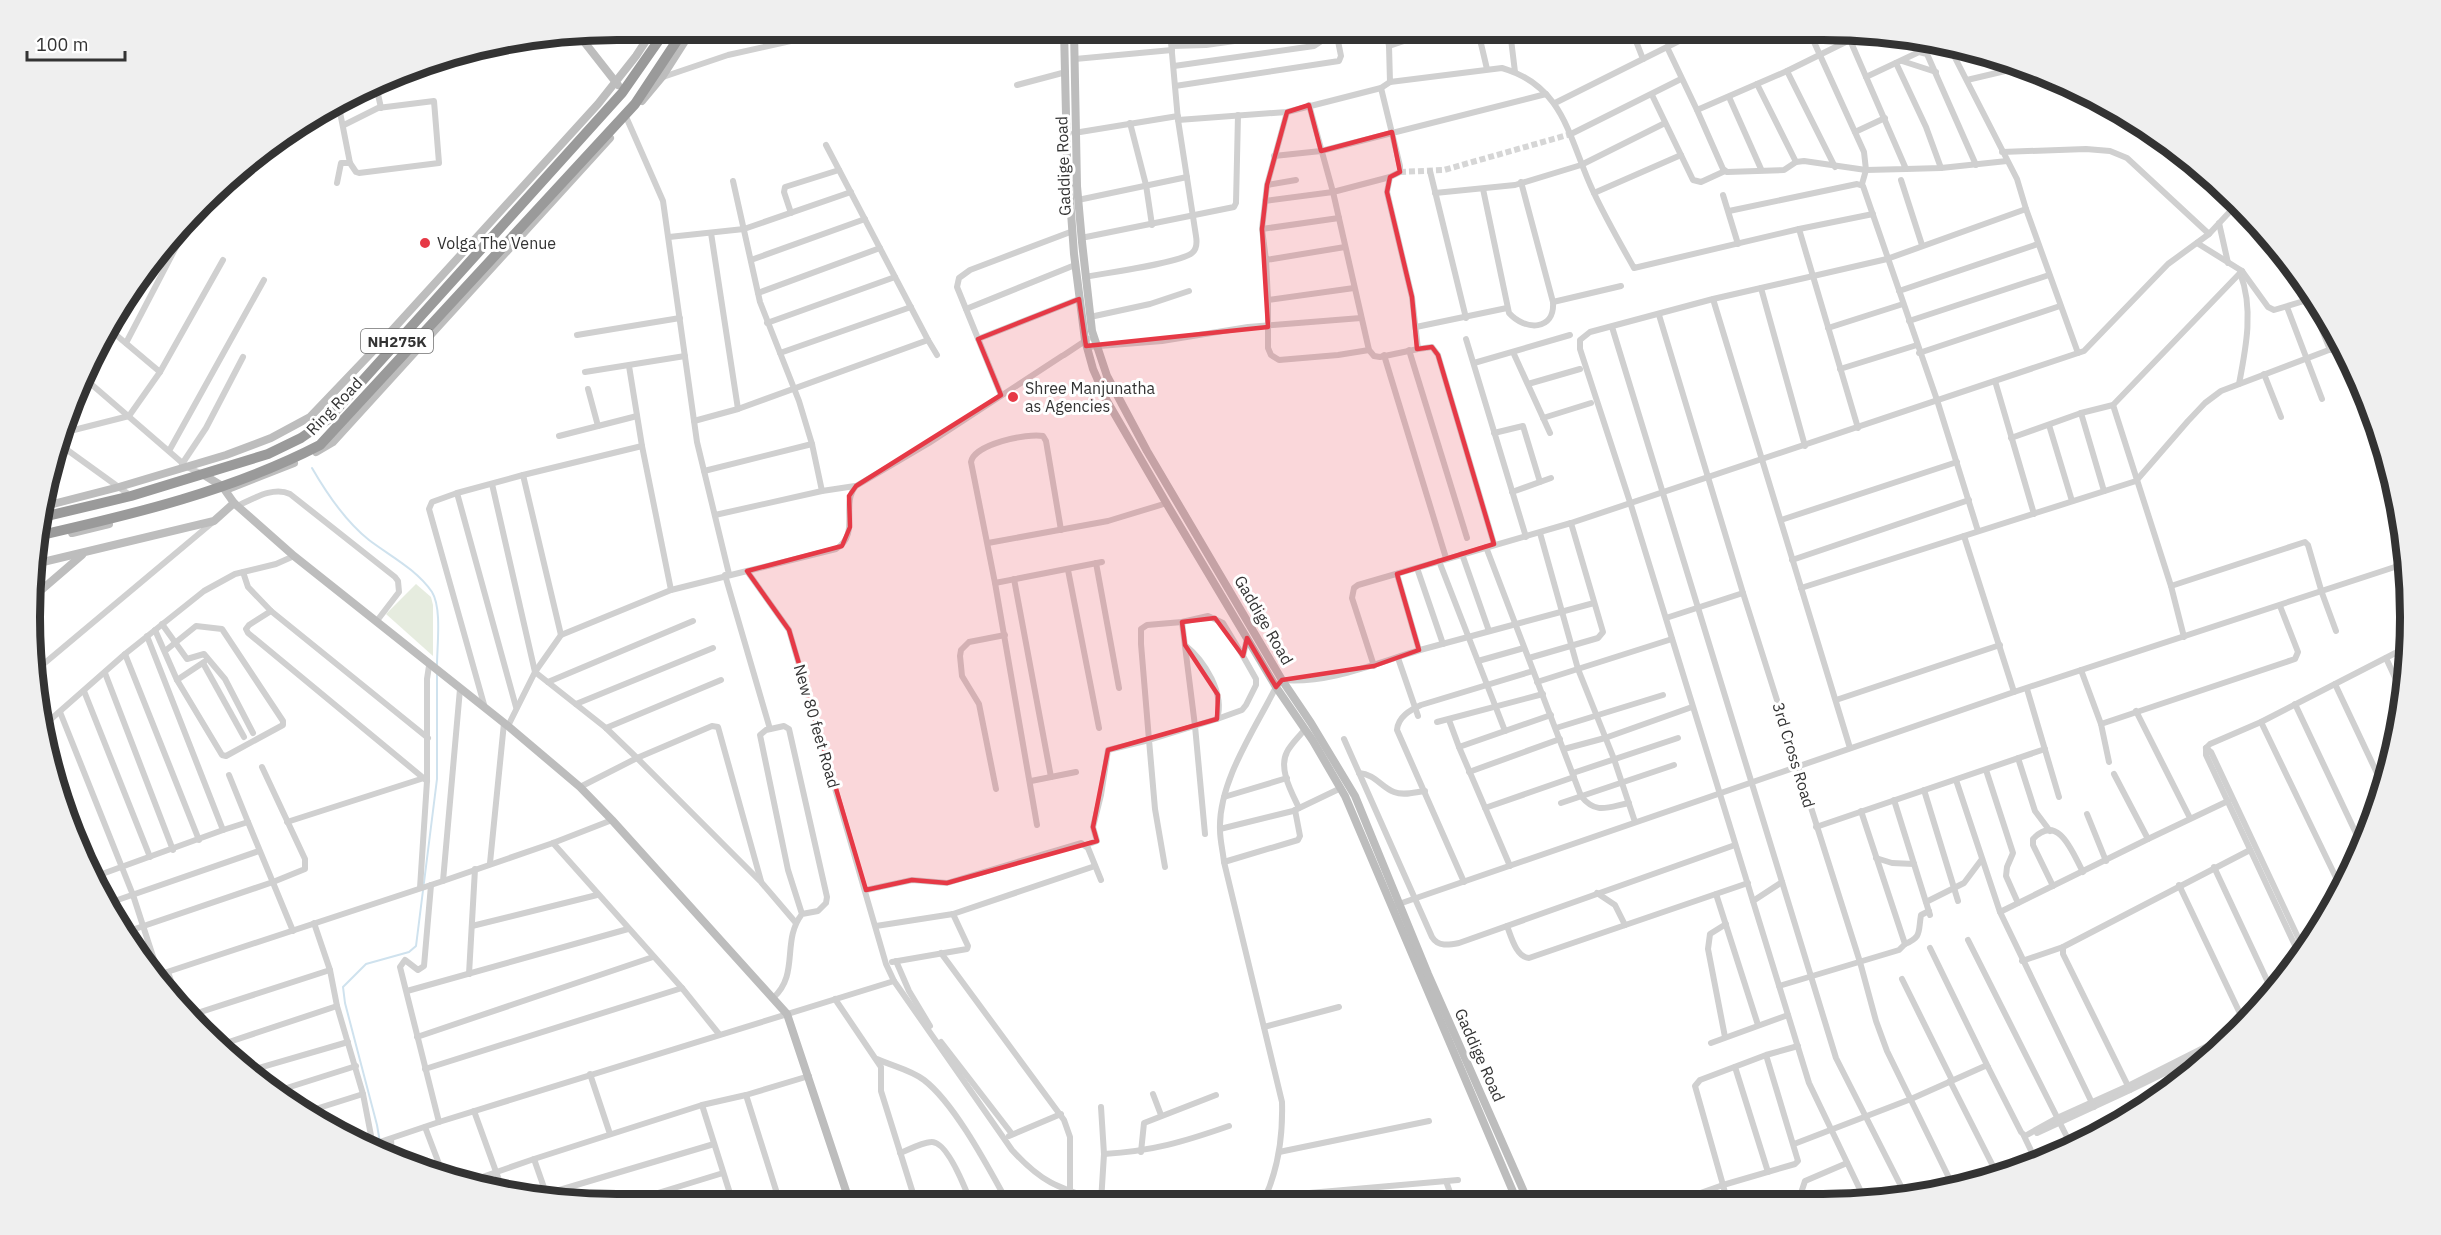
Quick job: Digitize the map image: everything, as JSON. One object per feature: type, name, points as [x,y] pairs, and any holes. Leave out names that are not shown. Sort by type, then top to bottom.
[{"type":"highway","name":"Ring Road","points":[[50,515],[131,496],[268,454],[301,438],[327,420],[619,87],[637,72],[659,40]]},
{"type":"highway","name":"Ring Road","points":[[47,534],[136,513],[223,488],[277,467],[320,445],[635,104],[655,79],[678,40]]},
{"type":"street","points":[[52,504],[119,488],[271,438],[317,411],[619,87],[647,40]]},
{"type":"street","points":[[45,540],[148,514],[273,473],[333,442],[627,119],[684,40]]},
{"type":"street","points":[[637,72],[655,79],[728,55],[788,40]]},
{"type":"street","name":"Gaddige Road","points":[[1064,40],[1085,277],[1094,335],[1089,344]]},
{"type":"street","name":"Gaddige Road","points":[[1075,40],[1076,59],[1072,134],[1073,231],[1079,299],[1093,369],[1107,401],[1247,638],[1279,684],[1317,731],[1355,796],[1396,905],[1513,1194]]},
{"type":"street","points":[[1085,277],[1171,260],[1191,254],[1197,244],[1178,118],[1171,40]]},
{"type":"street","points":[[1076,59],[1238,40]]},
{"type":"street","points":[[1174,66],[1314,46],[1321,40]]},
{"type":"street","points":[[1175,86],[1339,61],[1341,56],[1338,40]]},
{"type":"street","points":[[1388,40],[1390,82]]},
{"type":"street","points":[[1389,46],[1407,40]]},
{"type":"street","points":[[1480,40],[1486,69]]},
{"type":"street","points":[[1511,40],[1515,72]]},
{"type":"street","points":[[1636,40],[1643,59]]},
{"type":"street","points":[[1555,103],[1681,40]]},
{"type":"street","points":[[1813,40],[1864,152],[1866,170],[1862,184],[1937,400],[1978,531]]},
{"type":"street","points":[[1696,110],[1729,97],[1847,41]]},
{"type":"street","points":[[1851,41],[1906,169]]},
{"type":"street","points":[[584,42],[619,87]]},
{"type":"street","points":[[1667,47],[1725,171]]},
{"type":"street","points":[[1866,77],[1923,52],[1930,59],[1976,165]]},
{"type":"street","points":[[1954,56],[2017,179],[2078,353]]},
{"type":"street","points":[[1899,62],[1936,72]]},
{"type":"street","points":[[1899,62],[1941,168]]},
{"type":"street","points":[[1072,134],[1130,123],[1287,111],[1381,88],[1390,82],[1461,75],[1502,68],[1515,72],[1538,85],[1555,103],[1571,134],[1581,165],[1594,193],[1634,268],[1873,214]]},
{"type":"street","points":[[1787,70],[1835,167]]},
{"type":"street","points":[[1967,80],[2009,71]]},
{"type":"street","points":[[1017,85],[1066,72]]},
{"type":"street","points":[[1571,134],[1681,79]]},
{"type":"street","points":[[1757,84],[1796,162]]},
{"type":"street","points":[[1265,201],[1333,192],[1390,177],[1400,172],[1381,88]]},
{"type":"street","points":[[378,93],[381,108]]},
{"type":"street","points":[[1274,156],[1322,152],[1392,132],[1546,94]]},
{"type":"street","points":[[1652,94],[1695,182],[1701,182],[1725,171],[1784,170],[1796,162],[1822,162],[1835,167],[1866,170],[1941,168],[2007,161]]},
{"type":"street","points":[[1729,97],[1761,169]]},
{"type":"street","points":[[341,112],[350,163],[356,172],[439,163],[434,101],[381,108],[344,125]]},
{"type":"street","points":[[1309,105],[1333,192],[1368,350],[1374,356],[1432,347],[1438,355],[1494,544]]},
{"type":"street","points":[[1287,111],[1267,185],[1262,229],[1266,260],[1268,348],[1275,359],[1338,355],[1368,350]]},
{"type":"street","points":[[1082,238],[1226,210],[1236,205],[1238,115]]},
{"type":"street","points":[[1855,132],[1885,118]]},
{"type":"street","points":[[627,119],[663,201],[694,421],[704,471],[727,575],[770,729]]},
{"type":"street","points":[[1130,123],[1146,185],[1152,225]]},
{"type":"street","points":[[1435,193],[1483,189],[1521,182],[1581,165],[1665,123]]},
{"type":"street","points":[[826,145],[937,355]]},
{"type":"street","points":[[2002,152],[2086,149],[2110,151],[2127,158],[2209,234]]},
{"type":"street","points":[[1594,193],[1681,155]]},
{"type":"street","points":[[337,183],[341,163],[350,163]]},
{"type":"street","points":[[791,213],[784,192],[785,187],[839,170]]},
{"type":"street","points":[[1430,171],[1466,318]]},
{"type":"street","points":[[1078,200],[1187,177]]},
{"type":"street","points":[[1390,177],[1387,192],[1412,297],[1418,349]]},
{"type":"street","points":[[1267,185],[1296,180]]},
{"type":"street","points":[[1901,180],[1922,245]]},
{"type":"street","points":[[733,181],[758,293],[767,323],[795,389],[812,444],[822,491]]},
{"type":"street","points":[[1483,189],[1507,308],[1519,322],[1526,325],[1543,324],[1551,319],[1553,302],[1521,182]]},
{"type":"street","points":[[1729,211],[1862,184]]},
{"type":"street","points":[[2206,186],[2236,214]]},
{"type":"street","points":[[669,237],[744,229],[851,192]]},
{"type":"street","points":[[1723,195],[1738,244]]},
{"type":"street","points":[[1862,1193],[1809,1083],[1579,344],[1585,334],[1713,299],[1887,258],[2026,209]]},
{"type":"street","points":[[1374,666],[1352,598],[1354,588],[1362,583],[1494,544],[1540,533],[2078,353],[2089,347],[2168,264],[2209,234],[2232,210]]},
{"type":"street","points":[[1262,229],[1339,218]]},
{"type":"street","points":[[751,260],[866,219]]},
{"type":"street","points":[[2219,223],[2228,264]]},
{"type":"street","points":[[1799,229],[1858,428]]},
{"type":"street","points":[[1001,395],[957,287],[959,278],[964,273],[1073,231]]},
{"type":"street","points":[[711,233],[738,409]]},
{"type":"street","points":[[2197,243],[2241,272],[2268,307],[2278,310],[2306,301]]},
{"type":"street","points":[[1899,291],[2038,244]]},
{"type":"street","points":[[126,343],[177,246]]},
{"type":"street","points":[[758,293],[880,248]]},
{"type":"street","points":[[1266,260],[1345,248]]},
{"type":"street","points":[[72,431],[129,416],[160,372],[223,260]]},
{"type":"street","points":[[966,309],[1075,265]]},
{"type":"street","points":[[2239,384],[2245,353],[2248,302],[2241,272]]},
{"type":"street","points":[[2011,438],[2080,413],[2113,405],[2241,272]]},
{"type":"street","points":[[1909,321],[2049,275]]},
{"type":"street","points":[[767,323],[895,278]]},
{"type":"street","points":[[169,451],[264,280]]},
{"type":"street","points":[[1553,302],[1621,286]]},
{"type":"street","points":[[1268,300],[1354,288]]},
{"type":"street","points":[[1761,288],[1805,446]]},
{"type":"street","points":[[1090,317],[1150,304],[1189,291]]},
{"type":"street","points":[[978,339],[1079,299]]},
{"type":"street","points":[[1713,299],[1850,748]]},
{"type":"street","points":[[1828,328],[1903,304]]},
{"type":"street","points":[[1919,353],[2060,306]]},
{"type":"street","points":[[780,353],[911,307]]},
{"type":"street","points":[[2287,307],[2305,360],[2322,399]]},
{"type":"street","points":[[1416,327],[1507,308]]},
{"type":"street","name":"3rd Cross Road","points":[[1659,315],[1743,593],[1860,962],[1876,1021],[1887,1051],[1950,1180]]},
{"type":"street","points":[[577,335],[680,318]]},
{"type":"street","points":[[490,863],[506,725],[535,672],[561,635],[671,590],[842,546],[850,526],[849,495],[856,486],[928,443],[1063,355],[1089,344],[1162,341],[1248,327],[1361,318]]},
{"type":"street","points":[[1612,327],[1836,1058],[1903,1189]]},
{"type":"street","points":[[2322,327],[2330,350]]},
{"type":"street","points":[[115,334],[160,372]]},
{"type":"street","points":[[1473,363],[1570,335]]},
{"type":"street","points":[[1466,339],[1526,537]]},
{"type":"street","points":[[694,421],[738,409],[928,340]]},
{"type":"street","name":"Gaddige Road","points":[[1089,344],[1141,441],[1341,788],[1433,984],[1525,1194]]},
{"type":"street","points":[[1840,369],[1917,345]]},
{"type":"street","points":[[1801,588],[2136,481],[2205,404],[2221,391],[2334,348]]},
{"type":"street","points":[[1409,350],[1467,538]]},
{"type":"street","points":[[1513,352],[1550,433]]},
{"type":"street","points":[[1384,355],[1467,637],[1505,731]]},
{"type":"street","points":[[585,372],[685,356]]},
{"type":"street","points":[[185,465],[243,357]]},
{"type":"street","points":[[630,366],[642,446],[671,590]]},
{"type":"street","points":[[1528,384],[1580,369]]},
{"type":"street","points":[[2264,374],[2281,417]]},
{"type":"street","points":[[1995,381],[2034,514]]},
{"type":"street","points":[[90,383],[185,465],[223,488],[236,505],[294,556],[429,666],[506,725],[580,787],[612,820],[787,1014],[847,1194]]},
{"type":"street","points":[[588,389],[598,426]]},
{"type":"street","points":[[1543,418],[1591,403]]},
{"type":"street","points":[[2113,405],[2171,586],[2184,637]]},
{"type":"street","points":[[2080,413],[2104,491]]},
{"type":"street","points":[[559,436],[637,416]]},
{"type":"street","points":[[2049,425],[2073,501]]},
{"type":"street","points":[[1494,433],[1522,426],[1540,482]]},
{"type":"street","points":[[1037,825],[972,457],[976,452],[990,444],[1039,435],[1046,441],[1061,530]]},
{"type":"street","points":[[704,471],[812,444]]},
{"type":"street","points":[[485,709],[429,509],[432,502],[524,475],[642,446]]},
{"type":"street","points":[[66,449],[131,496]]},
{"type":"street","points":[[1781,520],[1957,462]]},
{"type":"street","points":[[524,475],[561,635]]},
{"type":"street","points":[[1512,492],[1551,478]]},
{"type":"street","points":[[492,484],[535,672],[606,728],[638,758],[761,882],[796,923]]},
{"type":"street","points":[[715,515],[822,491],[856,486]]},
{"type":"street","points":[[43,665],[214,520],[236,505],[279,490],[290,494],[399,581],[399,592],[376,622]]},
{"type":"street","points":[[458,493],[516,708]]},
{"type":"street","points":[[1792,560],[1969,500]]},
{"type":"street","points":[[988,543],[1108,521],[1167,503]]},
{"type":"street","points":[[43,562],[214,520]]},
{"type":"street","points":[[1528,658],[1603,634],[1571,523]]},
{"type":"street","points":[[1540,533],[1578,669],[1614,759],[1635,822]]},
{"type":"street","points":[[1964,536],[2014,692]]},
{"type":"street","points":[[2171,586],[2305,542],[2308,545],[2336,631]]},
{"type":"street","points":[[1486,547],[1581,796],[1588,805],[1595,809],[1629,803]]},
{"type":"street","points":[[41,590],[85,553]]},
{"type":"street","points":[[1462,554],[1490,631]]},
{"type":"street","points":[[50,720],[125,654],[204,591],[243,572],[294,556]]},
{"type":"street","points":[[1396,905],[2014,692],[2322,593],[2396,567],[2397,561]]},
{"type":"street","points":[[995,582],[1068,570],[1099,562],[1119,688]]},
{"type":"street","points":[[1417,568],[1443,644]]},
{"type":"street","points":[[1068,570],[1099,728]]},
{"type":"street","name":"New 80 feet Road","points":[[747,571],[789,630],[886,964],[894,981],[1003,1139],[1030,1170],[1056,1188],[1076,1194]]},
{"type":"street","points":[[243,572],[248,587],[271,611],[428,738]]},
{"type":"street","points":[[1397,574],[1419,650]]},
{"type":"street","points":[[1014,579],[1051,777]]},
{"type":"street","points":[[1665,618],[1743,593]]},
{"type":"street","points":[[1266,1194],[1279,1152],[1282,1102],[1224,862],[1220,829],[1224,797],[1229,781],[1279,684],[1374,666],[1419,650],[1594,603]]},
{"type":"street","points":[[2101,724],[2295,659],[2298,652],[2280,606]]},
{"type":"street","points":[[271,611],[249,625],[246,629],[248,633],[426,780]]},
{"type":"street","points":[[866,890],[919,880],[947,883],[1097,840],[1093,827],[1108,750],[1149,740],[1242,710],[1253,694],[1256,679],[1222,624],[1215,618],[1200,616],[1182,622],[1147,625],[1140,633],[1149,740],[1155,809],[1165,867]]},
{"type":"street","points":[[548,682],[693,621]]},
{"type":"street","points":[[1182,622],[1205,834]]},
{"type":"street","points":[[162,624],[187,659],[202,653],[219,693],[243,734],[250,726]]},
{"type":"street","points":[[155,630],[177,680],[224,756],[283,725],[283,721],[222,629],[199,626],[165,651]]},
{"type":"street","points":[[996,789],[979,704],[962,676],[960,656],[961,650],[969,642],[1005,635]]},
{"type":"street","points":[[147,636],[223,830]]},
{"type":"street","points":[[1243,656],[1247,638]]},
{"type":"street","points":[[1537,682],[1672,639]]},
{"type":"street","points":[[1185,645],[1209,677],[1218,695],[1220,709],[1217,719]]},
{"type":"street","points":[[1836,700],[2000,645]]},
{"type":"street","points":[[576,704],[713,648]]},
{"type":"street","points":[[1478,661],[1524,648]]},
{"type":"street","points":[[2296,948],[2250,850],[2211,752],[2206,748],[2399,651]]},
{"type":"street","points":[[125,654],[199,840]]},
{"type":"street","points":[[1398,658],[1418,716]]},
{"type":"street","points":[[2386,658],[2397,682]]},
{"type":"street","points":[[177,680],[206,661]]},
{"type":"street","points":[[206,661],[229,687],[254,733]]},
{"type":"street","points":[[420,888],[428,738],[427,679],[429,666]]},
{"type":"street","points":[[2081,670],[2101,724],[2109,762]]},
{"type":"street","points":[[1464,882],[1397,730],[1400,719],[1415,708],[1533,671]]},
{"type":"street","points":[[105,673],[173,850]]},
{"type":"street","points":[[606,728],[721,680]]},
{"type":"street","points":[[2335,684],[2378,776]]},
{"type":"street","points":[[219,693],[229,687]]},
{"type":"street","points":[[2026,688],[2059,797]]},
{"type":"street","points":[[443,881],[460,689]]},
{"type":"street","points":[[84,691],[150,857]]},
{"type":"street","points":[[1437,722],[1543,694]]},
{"type":"street","points":[[1556,728],[1663,695]]},
{"type":"street","points":[[2295,704],[2358,837]]},
{"type":"street","points":[[1564,749],[1605,738],[1692,707]]},
{"type":"street","points":[[2136,711],[2190,818]]},
{"type":"street","points":[[60,712],[133,895],[152,958]]},
{"type":"street","points":[[1459,747],[1551,715]]},
{"type":"street","points":[[1449,720],[1510,866]]},
{"type":"street","points":[[2261,722],[2337,880]]},
{"type":"street","points":[[580,787],[638,758],[712,726],[718,727],[761,882]]},
{"type":"street","points":[[773,998],[786,983],[793,930],[801,914],[788,870],[761,739],[762,732],[784,726],[789,729],[827,897],[826,903],[818,911],[801,914]]},
{"type":"street","points":[[1224,862],[1298,840],[1300,836],[1297,809],[1287,778],[1285,763],[1287,753],[1305,729]]},
{"type":"street","points":[[1485,808],[1614,759],[1678,738]]},
{"type":"street","points":[[1344,739],[1434,940],[1441,944],[1459,943],[1735,845]]},
{"type":"street","points":[[1469,772],[1560,740]]},
{"type":"street","points":[[1816,827],[2045,749]]},
{"type":"street","points":[[2018,758],[2035,811],[2050,831],[2066,839],[2083,872]]},
{"type":"street","points":[[1560,803],[1674,765]]},
{"type":"street","points":[[133,930],[273,882],[306,867],[262,767]]},
{"type":"street","points":[[1986,770],[2013,853],[2006,876],[2018,903]]},
{"type":"street","points":[[1031,782],[1076,772]]},
{"type":"street","points":[[1359,773],[1370,775],[1392,792],[1401,794],[1425,791]]},
{"type":"street","points":[[2114,774],[2148,839]]},
{"type":"street","points":[[229,775],[293,931]]},
{"type":"street","points":[[1224,797],[1287,778]]},
{"type":"street","points":[[287,822],[426,780]]},
{"type":"street","points":[[1956,780],[2000,912],[2093,1104]]},
{"type":"street","points":[[1220,829],[1297,809],[1341,788]]},
{"type":"street","points":[[1924,790],[1958,901]]},
{"type":"street","points":[[1779,986],[1899,950],[1905,944],[1916,940],[1919,935],[1921,915],[1929,913],[1894,800]]},
{"type":"street","points":[[2000,912],[2229,800]]},
{"type":"street","points":[[2229,800],[2300,942]]},
{"type":"street","points":[[1861,812],[1905,944]]},
{"type":"street","points":[[2086,814],[2106,861]]},
{"type":"street","points":[[163,973],[443,881],[612,820]]},
{"type":"street","points":[[101,875],[248,822]]},
{"type":"street","points":[[2050,831],[2034,837],[2032,842],[2053,886]]},
{"type":"street","points":[[553,843],[682,988],[719,1034]]},
{"type":"street","points":[[1086,845],[1101,880]]},
{"type":"street","points":[[2022,961],[2063,947],[2250,850]]},
{"type":"street","points":[[115,901],[259,851]]},
{"type":"street","points":[[1876,858],[1892,863],[1914,864]]},
{"type":"street","points":[[1926,902],[1964,883],[1982,859]]},
{"type":"street","points":[[876,926],[953,914],[1095,866]]},
{"type":"street","points":[[2214,867],[2269,984]]},
{"type":"street","points":[[469,974],[475,869]]},
{"type":"street","points":[[1753,901],[1782,882]]},
{"type":"street","points":[[1507,926],[1519,954],[1529,958],[1748,883]]},
{"type":"street","points":[[431,885],[424,966],[418,969],[405,960],[400,967],[439,1122]]},
{"type":"street","points":[[2179,885],[2241,1016]]},
{"type":"street","points":[[1597,893],[1615,905],[1625,925]]},
{"type":"street","points":[[1716,894],[1758,1025]]},
{"type":"street","points":[[471,926],[597,895]]},
{"type":"street","points":[[886,964],[962,951],[968,946],[953,914]]},
{"type":"street","points":[[315,923],[356,1066],[372,1140]]},
{"type":"street","points":[[1725,1037],[1718,989],[1708,949],[1710,934],[1726,924]]},
{"type":"street","points":[[407,991],[628,929]]},
{"type":"street","points":[[1968,940],[2068,1140]]},
{"type":"street","points":[[2063,947],[2063,954],[2129,1088]]},
{"type":"street","points":[[1930,948],[2033,1155]]},
{"type":"street","points":[[941,953],[1061,1114],[1070,1137],[1070,1192]]},
{"type":"street","points":[[417,1037],[653,957]]},
{"type":"street","points":[[896,961],[909,991],[930,1026],[1012,1134]]},
{"type":"street","points":[[197,1013],[330,970]]},
{"type":"street","points":[[168,972],[172,983]]},
{"type":"street","points":[[1902,979],[1994,1168]]},
{"type":"street","points":[[382,1144],[439,1122],[894,981]]},
{"type":"street","points":[[425,1069],[682,988]]},
{"type":"street","points":[[835,999],[876,1059],[882,1074],[881,1091],[913,1194]]},
{"type":"street","points":[[228,1043],[337,1005]]},
{"type":"street","points":[[1264,1028],[1339,1007]]},
{"type":"street","points":[[1711,1043],[1788,1015]]},
{"type":"street","points":[[258,1068],[348,1042]]},
{"type":"street","points":[[2129,1088],[2211,1045]]},
{"type":"street","points":[[1725,1194],[1695,1086],[1697,1081],[1766,1055],[1798,1046]]},
{"type":"street","points":[[1699,1194],[1796,1163],[1798,1158],[1766,1055]]},
{"type":"street","points":[[2025,1136],[2029,1137],[2058,1120],[2198,1056]]},
{"type":"street","points":[[876,1059],[922,1079],[935,1090],[963,1129],[1003,1194]]},
{"type":"street","points":[[285,1089],[356,1066]]},
{"type":"street","points":[[1794,1144],[1911,1099],[1983,1066],[1988,1067]]},
{"type":"street","points":[[1735,1067],[1768,1172]]},
{"type":"street","points":[[590,1074],[610,1134]]},
{"type":"street","points":[[480,1178],[702,1105],[746,1095],[809,1076]]},
{"type":"street","points":[[316,1109],[363,1094]]},
{"type":"street","points":[[1153,1094],[1161,1115]]},
{"type":"street","points":[[746,1095],[777,1194]]},
{"type":"street","points":[[1141,1152],[1144,1123],[1216,1095]]},
{"type":"street","points":[[702,1105],[730,1194]]},
{"type":"street","points":[[1101,1107],[1104,1154],[1102,1194]]},
{"type":"street","points":[[474,1111],[500,1182]]},
{"type":"street","points":[[1003,1139],[1061,1114]]},
{"type":"street","points":[[1279,1152],[1429,1120]]},
{"type":"street","points":[[1104,1154],[1141,1152],[1185,1141],[1229,1126]]},
{"type":"street","points":[[426,1127],[440,1167]]},
{"type":"street","points":[[391,1139],[392,1148]]},
{"type":"street","points":[[900,1153],[931,1142],[938,1143],[946,1152],[967,1194]]},
{"type":"street","points":[[561,1192],[714,1144]]},
{"type":"street","points":[[534,1159],[545,1190]]},
{"type":"street","points":[[1802,1194],[1805,1181],[1847,1162]]},
{"type":"street","points":[[655,1194],[723,1173]]},
{"type":"street","points":[[1298,1194],[1458,1180]]},
{"type":"street","points":[[1446,1181],[1450,1194]]},
{"type":"highlighted area","points":[[1309,105],[1321,151],[1392,132],[1400,172],[1390,177],[1387,192],[1412,297],[1417,349],[1432,347],[1438,355],[1494,544],[1397,574],[1419,650],[1374,666],[1282,680],[1276,687],[1247,638],[1243,656],[1215,618],[1182,622],[1185,645],[1218,695],[1217,719],[1108,750],[1093,827],[1097,841],[947,883],[912,880],[866,890],[789,630],[747,571],[842,546],[850,527],[849,496],[856,486],[1001,395],[978,339],[1079,299],[1086,346],[1268,327],[1262,229],[1267,185],[1287,112]]},
{"type":"shaded area","points":[[416,584],[431,597],[433,605],[433,656],[386,614]]},
{"type":"waterway","points":[[312,468],[344,516],[369,540],[411,570],[432,592],[438,617],[437,665]]},
{"type":"waterway","points":[[380,1143],[343,987],[366,964],[409,952],[416,946],[437,779],[437,674]]},
{"type":"tunnel","points":[[1400,172],[1444,170],[1571,134]]},
{"type":"place","name":"Volga The Venue","points":[[425,243]]},
{"type":"place","name":"Shree Manjunatha as Agencies","points":[[1013,397]]}]
